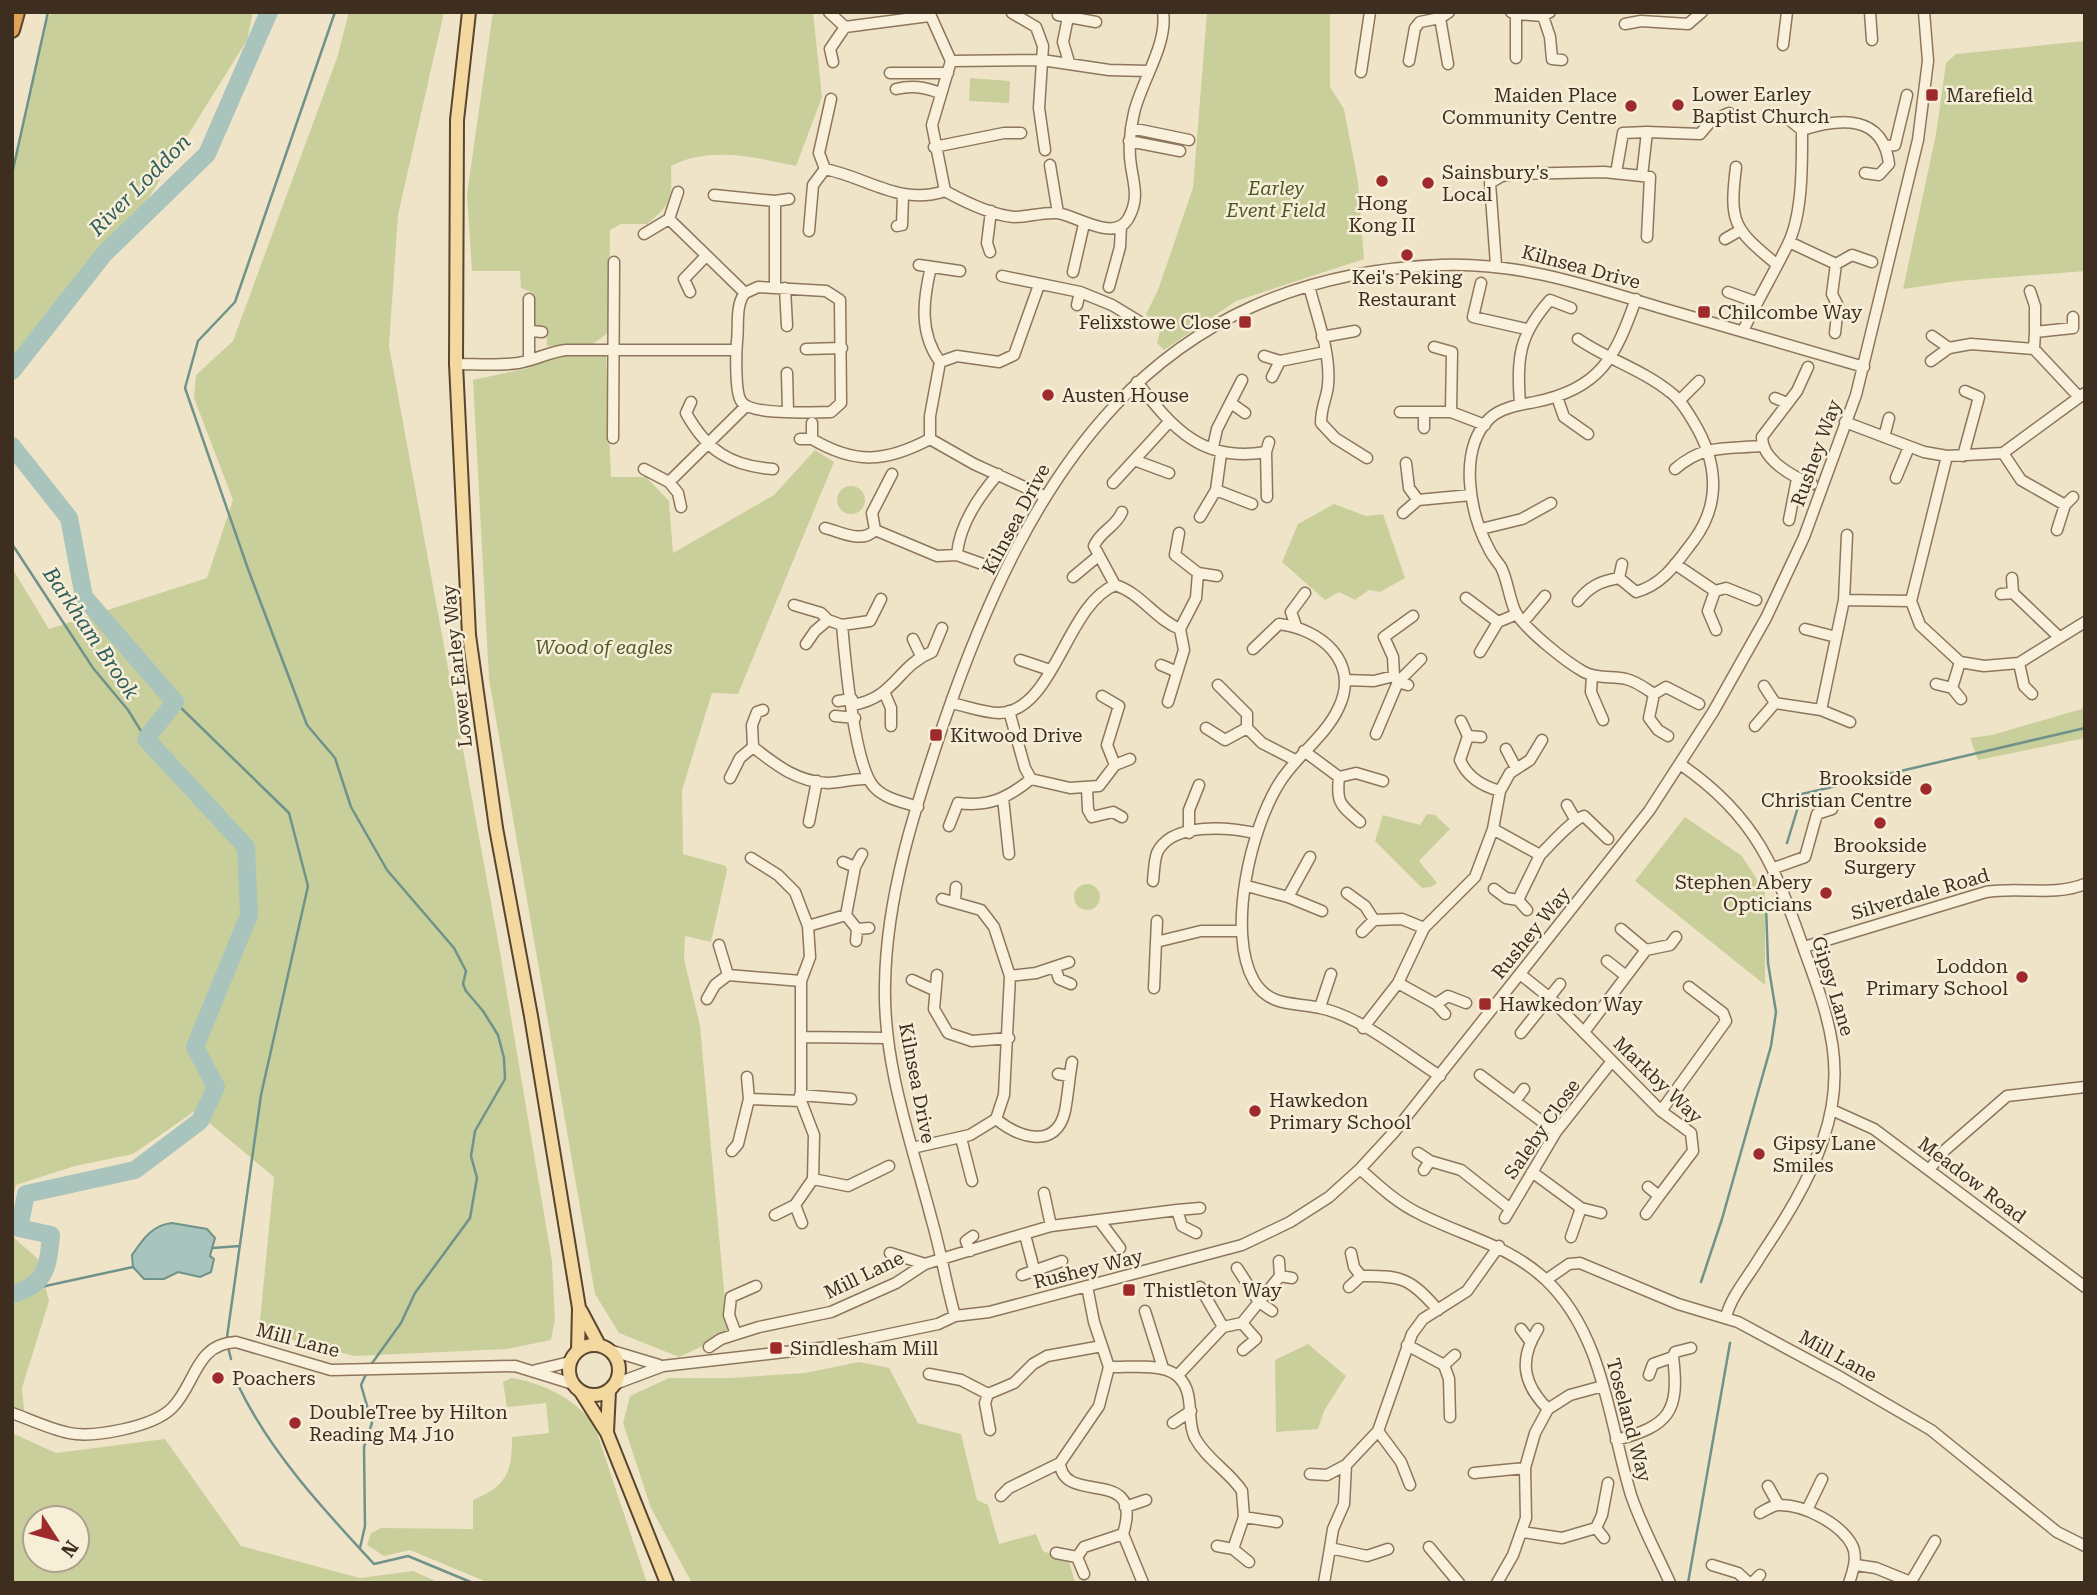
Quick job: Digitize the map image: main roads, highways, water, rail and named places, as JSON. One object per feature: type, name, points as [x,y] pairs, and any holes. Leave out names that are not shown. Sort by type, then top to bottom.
[{"type":"highway","points":[[12,30],[17,12]]},
{"type":"main road","name":"Lower Earley Way","points":[[469,12],[457,120],[456,364],[469,635],[496,828],[531,1016],[579,1308],[574,1357]]},
{"type":"main road","name":"Lower Earley Way","points":[[579,1308],[604,1348]]},
{"type":"main road","points":[[607,1433],[612,1388],[620,1366],[604,1348],[574,1357],[577,1388],[607,1433],[667,1583]]},
{"type":"main road","points":[[577,1388],[596,1396],[612,1388]]},
{"type":"water","points":[[172,1223],[207,1229],[215,1238],[210,1256],[214,1259],[211,1272],[200,1277],[178,1272],[164,1279],[144,1279],[133,1267],[132,1255],[144,1238],[153,1230]]},
{"type":"waterway","name":"Barkham Brook","points":[[12,174],[48,12]]},
{"type":"waterway","name":"River Loddon","points":[[12,371],[104,254],[207,154],[269,12]]},
{"type":"waterway","points":[[335,12],[235,302],[198,341],[185,388],[248,569],[307,725],[335,758],[351,807],[387,870],[454,948],[466,971],[463,984],[466,991],[498,1035],[504,1058],[505,1079],[475,1131],[471,1156],[477,1178],[470,1218],[415,1293],[401,1323],[370,1366]]},
{"type":"waterway","name":"River Loddon","points":[[12,446],[69,518],[84,597],[175,702],[146,739],[246,847],[249,915],[195,1047],[216,1087],[200,1121],[135,1170],[26,1194],[19,1228],[51,1235],[49,1256],[39,1280],[12,1294]]},
{"type":"waterway","name":"Barkham Brook","points":[[12,544],[93,668],[128,710],[146,739]]},
{"type":"waterway","points":[[175,702],[289,813],[308,886],[261,1095],[227,1337]]},
{"type":"waterway","points":[[1787,843],[1802,794],[2085,728]]},
{"type":"waterway","points":[[1701,1282],[1722,1219],[1771,1046],[1776,1012],[1768,963],[1766,905]]},
{"type":"waterway","points":[[212,1248],[240,1246]]},
{"type":"waterway","points":[[27,1290],[133,1267]]},
{"type":"waterway","points":[[1688,1583],[1730,1343]]},
{"type":"waterway","points":[[228,1347],[231,1359]]},
{"type":"waterway","points":[[360,1548],[365,1526],[364,1447],[372,1423],[361,1385],[367,1372]]},
{"type":"waterway","points":[[237,1383],[281,1456],[374,1564],[408,1556],[473,1583]]},
{"type":"place","name":"Marefield","points":[[1932,95]]},
{"type":"place","name":"Lower Earley Baptist Church","points":[[1678,105]]},
{"type":"place","name":"Maiden Place Community Centre","points":[[1631,106]]},
{"type":"place","name":"Hong Kong II","points":[[1382,181]]},
{"type":"place","name":"Sainsbury's Local","points":[[1428,183]]},
{"type":"place","name":"Kei's Peking Restaurant","points":[[1407,255]]},
{"type":"place","name":"Chilcombe Way","points":[[1704,312]]},
{"type":"place","name":"Felixstowe Close","points":[[1245,322]]},
{"type":"place","name":"Austen House","points":[[1048,395]]},
{"type":"place","name":"Kitwood Drive","points":[[936,735]]},
{"type":"place","name":"Brookside Christian Centre","points":[[1926,789]]},
{"type":"place","name":"Brookside Surgery","points":[[1880,823]]},
{"type":"place","name":"Stephen Abery Opticians","points":[[1826,893]]},
{"type":"place","name":"Loddon Primary School","points":[[2022,977]]},
{"type":"place","name":"Hawkedon Way","points":[[1485,1004]]},
{"type":"place","name":"Hawkedon Primary School","points":[[1255,1111]]},
{"type":"place","name":"Gipsy Lane Smiles","points":[[1759,1154]]},
{"type":"place","name":"Thistleton Way","points":[[1129,1290]]},
{"type":"place","name":"Sindlesham Mill","points":[[776,1348]]},
{"type":"place","name":"Poachers","points":[[218,1378]]},
{"type":"place","name":"DoubleTree by Hilton Reading M4 J10","points":[[295,1423]]},
{"type":"park label","name":"Earley Event Field","points":[[1276,199]]},
{"type":"park label","name":"Wood of eagles","points":[[604,647]]}]
